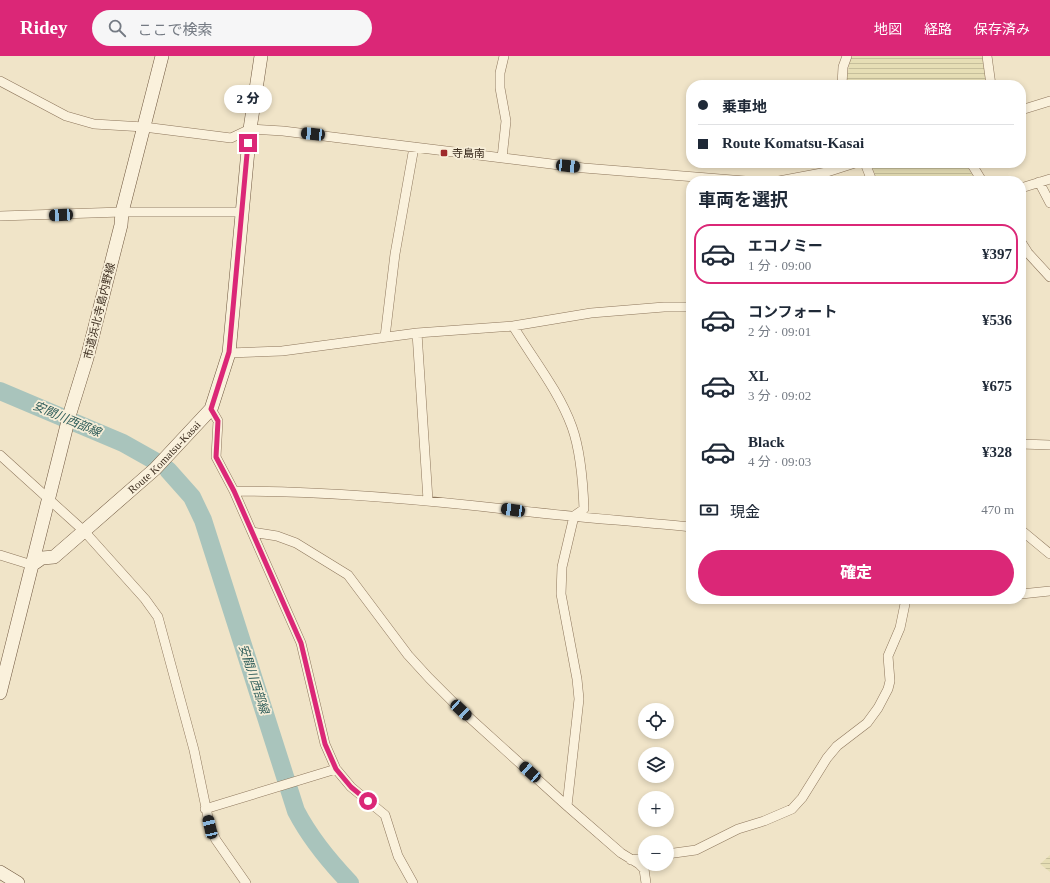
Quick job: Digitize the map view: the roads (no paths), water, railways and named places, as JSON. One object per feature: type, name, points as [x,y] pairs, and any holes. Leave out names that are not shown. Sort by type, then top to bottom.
[{"type":"main road","name":"市道浜北寺島内野線","points":[[32,565],[68,419],[87,358],[121,225],[122,212],[162,56]]},
{"type":"main road","name":"Route Komatsu-Kasai","points":[[32,565],[42,558],[54,557],[84,531],[155,469],[211,409],[229,352],[241,212],[250,129],[261,56]]},
{"type":"main road","points":[[0,693],[32,565]]},
{"type":"main road","points":[[0,872],[18,883]]},
{"type":"street","points":[[502,158],[506,121],[500,88],[500,73],[504,56]]},
{"type":"street","points":[[842,80],[843,67],[847,56]]},
{"type":"street","points":[[987,56],[990,80]]},
{"type":"street","points":[[0,81],[66,116],[94,124],[144,127],[231,138],[250,129],[328,136],[502,158],[686,178]]},
{"type":"street","points":[[1026,108],[1050,101]]},
{"type":"street","points":[[385,337],[395,254],[414,147]]},
{"type":"street","points":[[807,176],[836,168]]},
{"type":"street","points":[[1026,186],[1050,178]]},
{"type":"street","points":[[1039,182],[1050,203]]},
{"type":"street","points":[[0,216],[122,212],[241,212]]},
{"type":"street","points":[[1026,250],[1050,277]]},
{"type":"street","points":[[229,352],[282,351],[417,333],[513,326],[591,314],[664,307],[686,307]]},
{"type":"street","points":[[513,326],[559,400],[572,427],[579,459],[584,509],[574,516],[562,567],[561,582],[561,594],[577,679],[579,699],[567,806]]},
{"type":"street","points":[[417,333],[428,500]]},
{"type":"street","points":[[211,409],[218,421],[216,457],[234,491],[301,643],[325,744],[336,769],[351,787],[385,814],[398,856],[413,883]]},
{"type":"street","points":[[1026,444],[1050,445]]},
{"type":"street","points":[[0,455],[84,531],[145,599],[158,617],[194,750],[205,809],[210,827],[216,840],[246,883]]},
{"type":"street","points":[[234,491],[289,491],[428,500],[686,527]]},
{"type":"street","points":[[252,532],[277,536],[296,543],[348,575],[408,655],[429,678],[461,710],[567,806],[631,860],[639,864],[644,869],[646,883]]},
{"type":"street","points":[[1026,534],[1050,554]]},
{"type":"street","points":[[0,555],[32,565]]},
{"type":"street","points":[[1026,593],[1050,591]]},
{"type":"street","points":[[674,853],[701,848],[738,828],[764,821],[792,809],[802,798],[827,758],[837,746],[867,723],[878,708],[888,689],[890,681],[888,656],[900,628],[905,604]]},
{"type":"street","points":[[205,809],[336,769]]},
{"type":"street","points":[[631,860],[638,859]]},
{"type":"waterway","name":"安間川西部線","points":[[0,391],[123,443],[155,461]]},
{"type":"waterway","name":"安間川西部線","points":[[168,470],[192,497],[203,520],[296,811],[307,831],[320,849],[350,883]]},
{"type":"place","name":"寺島南","points":[[444,153]]}]
